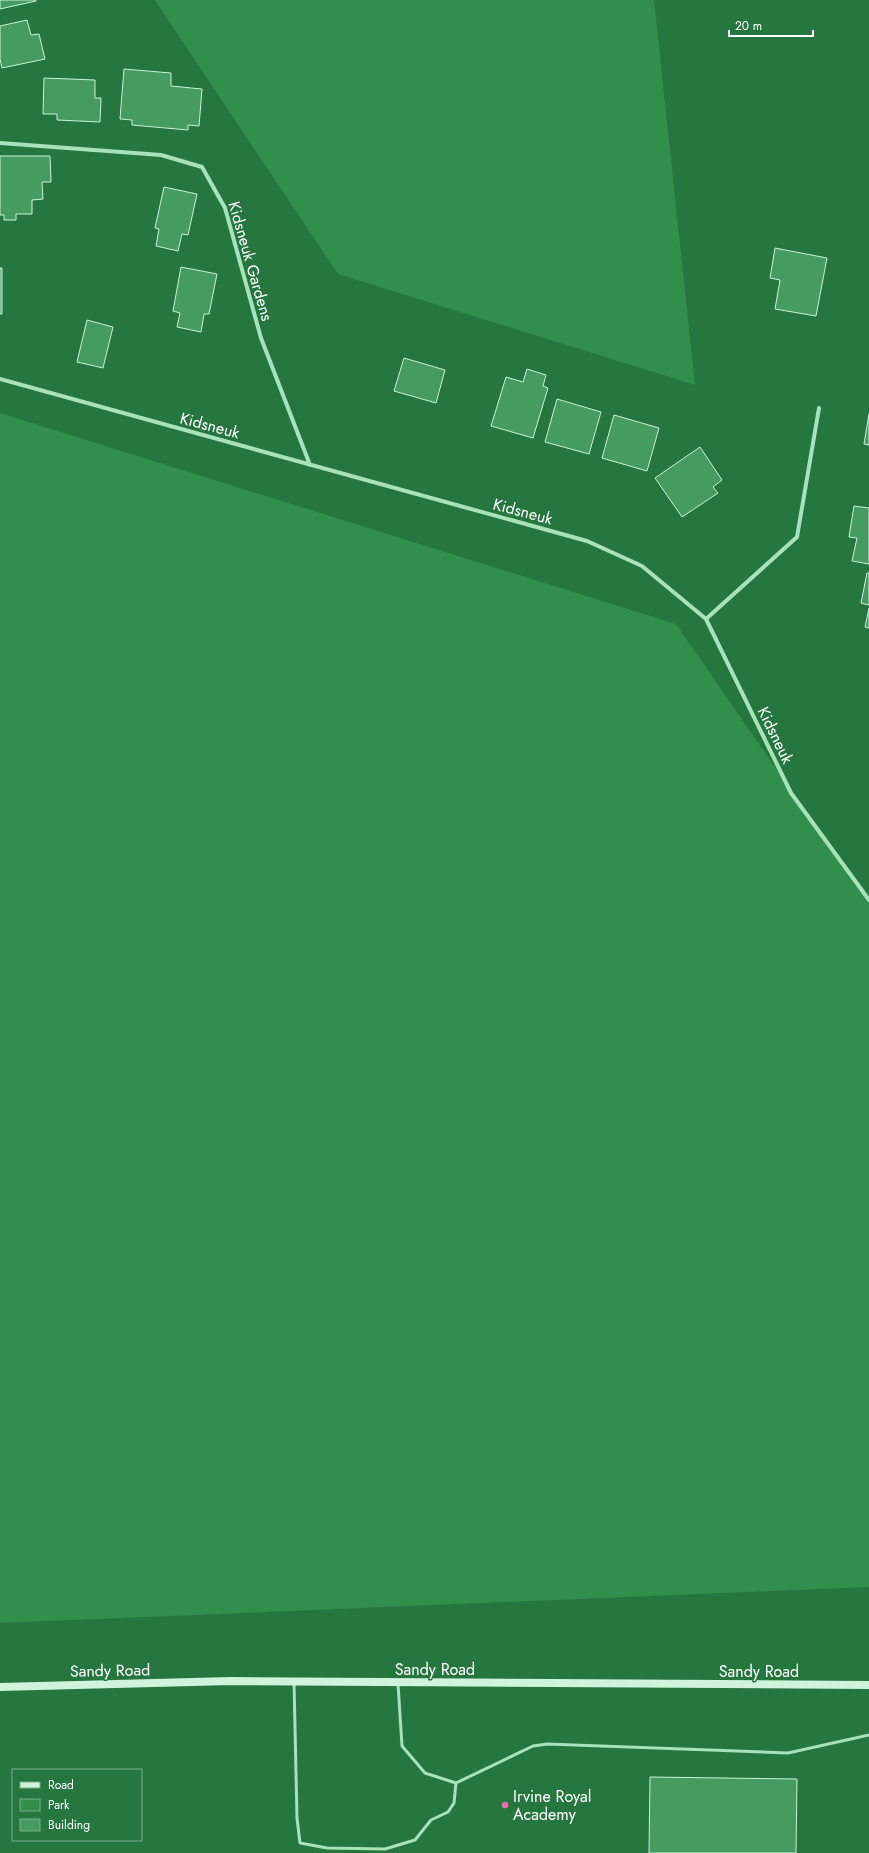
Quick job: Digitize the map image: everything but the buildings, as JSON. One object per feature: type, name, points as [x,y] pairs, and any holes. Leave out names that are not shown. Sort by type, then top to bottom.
[{"type":"main road","name":"Sandy Road","points":[[0,1687],[231,1682],[869,1685]]},
{"type":"street","name":"Kidsneuk Gardens","points":[[0,143],[161,155],[202,167],[226,208],[261,338],[310,465]]},
{"type":"street","name":"Kidsneuk","points":[[0,379],[587,541],[642,566],[706,619],[791,793],[869,900]]},
{"type":"street","points":[[706,619],[797,537],[819,408]]},
{"type":"lane","points":[[294,1682],[297,1818],[300,1842],[327,1848],[385,1849],[416,1840],[431,1820],[448,1812],[452,1807],[454,1803],[456,1783]]},
{"type":"lane","points":[[398,1683],[402,1746],[425,1773],[456,1783],[533,1746],[547,1744],[788,1753],[869,1735]]},
{"type":"green space","points":[[155,0],[654,0],[695,385],[338,274]]},
{"type":"green space","points":[[0,413],[676,624],[869,903],[869,1587],[0,1623]]},
{"type":"place","name":"Irvine Royal Academy","points":[[505,1805]]}]
